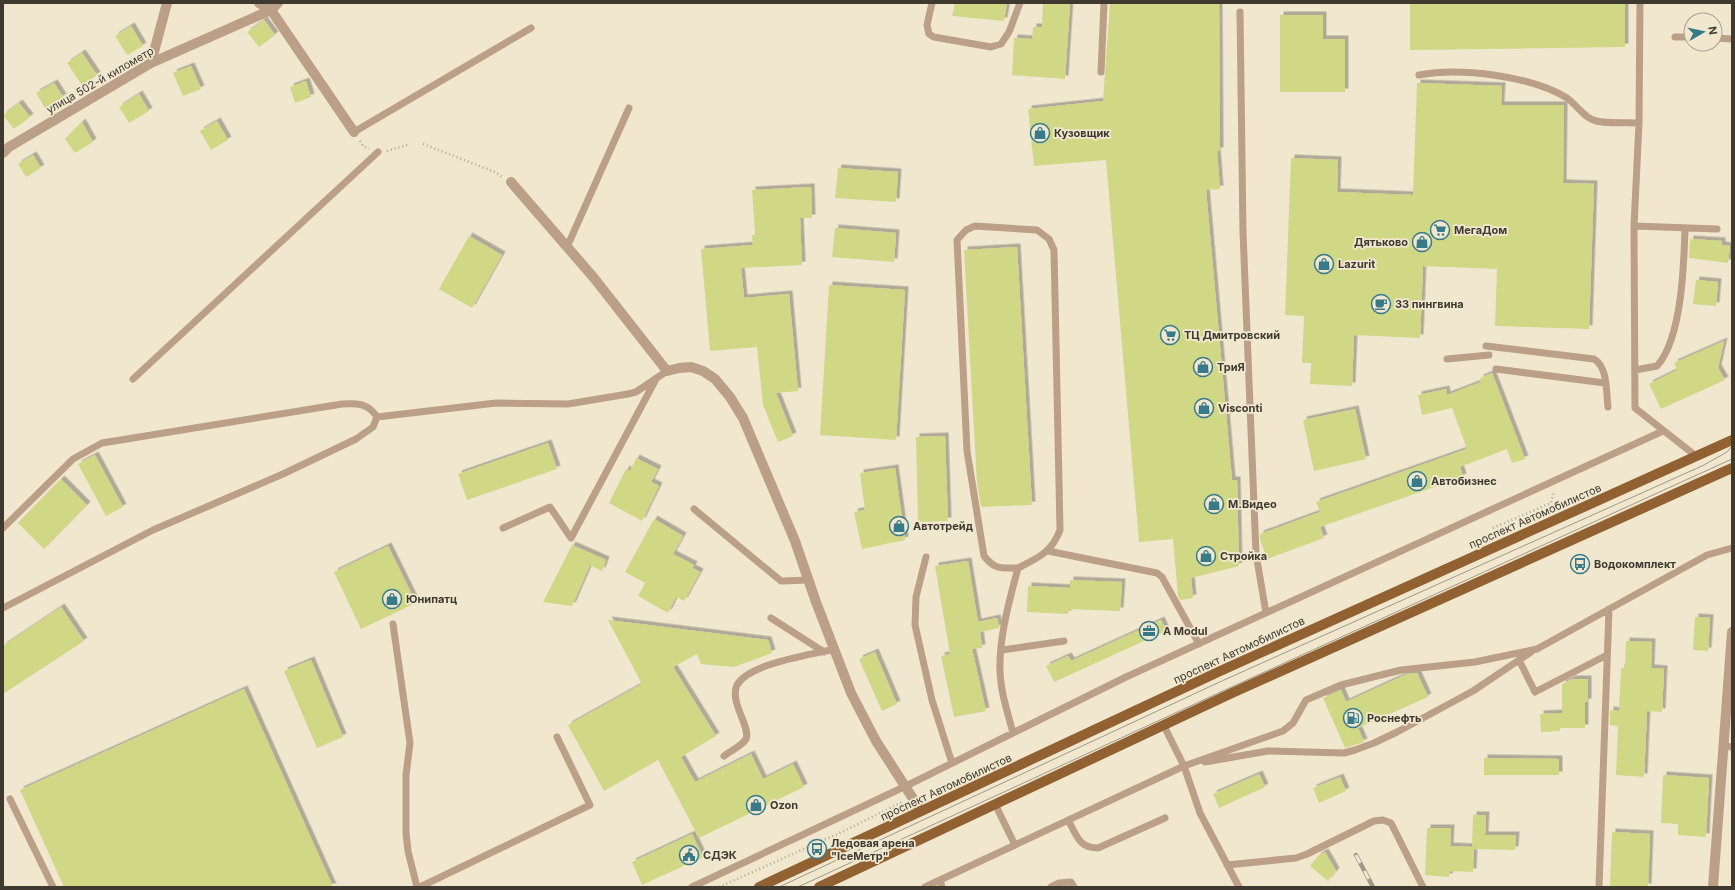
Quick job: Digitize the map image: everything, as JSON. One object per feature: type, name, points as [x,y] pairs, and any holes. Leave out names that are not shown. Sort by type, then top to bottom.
[{"type":"main road","name":"проспект Автомобилистов","points":[[759,887],[1226,669],[1732,440]]},
{"type":"main road","points":[[819,887],[1232,693],[1732,468]]},
{"type":"street","points":[[151,63],[167,3]]},
{"type":"street","points":[[258,3],[275,6],[354,132]]},
{"type":"street","name":"улица 502-й километр","points":[[3,153],[9,147],[151,63],[275,6]]},
{"type":"street","points":[[511,182],[594,278],[667,371],[691,367],[703,371],[715,379],[730,396],[746,426],[795,541],[851,693],[876,741],[921,811]]},
{"type":"street","points":[[1713,887],[1728,747],[1732,632]]},
{"type":"lane","points":[[932,3],[927,25],[929,34],[934,37],[991,47],[1000,44],[1009,32],[1020,3]]},
{"type":"lane","points":[[1101,72],[1104,3]]},
{"type":"lane","points":[[1640,3],[1638,123],[1634,226],[1635,408],[1696,456]]},
{"type":"lane","points":[[1240,12],[1243,232],[1256,554],[1266,613]]},
{"type":"lane","points":[[354,132],[531,28]]},
{"type":"lane","points":[[1675,37],[1683,37]]},
{"type":"lane","points":[[1419,75],[1436,72],[1452,72],[1494,75],[1531,83],[1567,98],[1587,116],[1595,121],[1638,123]]},
{"type":"lane","points":[[567,247],[629,108]]},
{"type":"lane","points":[[133,379],[378,152]]},
{"type":"lane","points":[[975,226],[1037,230],[1049,239],[1054,250],[1060,530],[1056,541],[1048,551],[1018,568],[998,568],[991,565],[984,556],[967,451],[957,240],[966,230],[975,226]]},
{"type":"lane","points":[[1634,226],[1717,229]]},
{"type":"lane","points":[[1635,370],[1657,366],[1664,356],[1670,342],[1679,307],[1684,269],[1685,228]]},
{"type":"lane","points":[[1486,346],[1594,359],[1600,362],[1603,369],[1608,407]]},
{"type":"lane","points":[[1447,359],[1489,355]]},
{"type":"lane","points":[[1496,369],[1605,383]]},
{"type":"lane","points":[[377,417],[496,404],[568,404],[628,394],[656,379],[667,371]]},
{"type":"lane","points":[[503,528],[550,507],[572,538],[656,379]]},
{"type":"lane","points":[[3,528],[73,458],[102,443],[342,404],[354,403],[364,405],[372,409],[377,417]]},
{"type":"lane","points":[[3,608],[153,530],[284,474],[356,439],[373,427],[377,417]]},
{"type":"lane","points":[[692,887],[906,786],[1126,677],[1663,430]]},
{"type":"lane","points":[[694,509],[781,581],[809,580]]},
{"type":"lane","points":[[1184,766],[1268,751],[1344,753],[1355,750],[1397,732],[1473,691],[1537,649],[1707,555],[1732,548]]},
{"type":"lane","points":[[1048,551],[1157,573],[1162,577],[1199,644]]},
{"type":"lane","points":[[926,557],[916,597],[915,625],[932,700],[952,763]]},
{"type":"lane","points":[[1013,733],[1001,682],[1002,650],[1006,617],[1018,568]]},
{"type":"lane","points":[[1599,887],[1609,609]]},
{"type":"lane","points":[[771,618],[824,652]]},
{"type":"lane","points":[[393,624],[410,743],[406,775],[406,833],[408,851],[419,887],[590,805],[556,737]]},
{"type":"lane","points":[[1002,650],[1064,641]]},
{"type":"lane","points":[[724,756],[746,739],[746,733],[737,705],[735,693],[738,684],[748,675],[792,657],[834,649]]},
{"type":"lane","points":[[925,887],[941,884],[1015,845],[1184,766],[1284,731],[1293,723],[1306,700],[1341,685],[1401,670],[1475,662],[1537,649]]},
{"type":"lane","points":[[1519,660],[1535,692],[1607,655]]},
{"type":"lane","points":[[1164,726],[1184,766],[1200,812],[1239,887]]},
{"type":"lane","points":[[10,799],[53,887]]},
{"type":"lane","points":[[995,804],[1015,845]]},
{"type":"lane","points":[[1068,820],[1082,845],[1088,848],[1098,848],[1165,818]]},
{"type":"lane","points":[[1227,865],[1296,858],[1374,822],[1383,820],[1391,823],[1423,887]]},
{"type":"lane","points":[[1051,887],[1059,883],[1071,882],[1074,887]]},
{"type":"path","points":[[423,144],[495,172],[511,182]]},
{"type":"path","points":[[1493,528],[1551,503],[1554,490],[1553,481]]},
{"type":"path","points":[[719,887],[842,832],[913,797]]},
{"type":"building","points":[[955,3],[1007,3],[1004,21],[952,16]]},
{"type":"building","points":[[1043,3],[1070,3],[1065,79],[1012,75],[1014,38],[1032,39],[1033,27],[1042,27]]},
{"type":"building","points":[[1110,3],[1219,3],[1220,151],[1217,151],[1220,189],[1206,190],[1232,480],[1237,480],[1239,566],[1191,578],[1193,598],[1180,600],[1178,596],[1173,539],[1139,542],[1106,160],[1034,166],[1028,109],[1103,101]]},
{"type":"building","points":[[1410,3],[1625,3],[1625,47],[1410,50]]},
{"type":"building","points":[[1280,15],[1323,15],[1323,39],[1345,39],[1345,92],[1280,92]]},
{"type":"building","points":[[264,20],[275,35],[259,47],[247,32]]},
{"type":"building","points":[[131,26],[143,46],[127,55],[115,36]]},
{"type":"building","points":[[82,53],[97,75],[82,85],[67,63]]},
{"type":"building","points":[[191,66],[201,89],[183,96],[173,73]]},
{"type":"building","points":[[306,81],[311,97],[295,103],[290,87]]},
{"type":"building","points":[[54,83],[63,97],[45,108],[36,93]]},
{"type":"building","name":"МегаДом","points":[[1417,83],[1502,86],[1501,105],[1564,105],[1563,183],[1594,184],[1589,329],[1495,326],[1497,269],[1423,266],[1420,338],[1354,335],[1352,386],[1310,384],[1311,363],[1302,363],[1304,316],[1285,315],[1291,158],[1338,160],[1337,192],[1413,195]]},
{"type":"building","points":[[139,94],[149,111],[129,123],[119,107]]},
{"type":"building","points":[[19,103],[30,117],[14,129],[3,115]]},
{"type":"building","points":[[217,121],[228,140],[211,150],[200,131]]},
{"type":"building","points":[[82,122],[93,142],[75,153],[65,139]]},
{"type":"building","points":[[33,155],[41,168],[26,177],[18,164]]},
{"type":"building","points":[[838,168],[898,172],[896,202],[835,198]]},
{"type":"building","points":[[811,187],[812,218],[800,218],[802,265],[741,268],[744,298],[789,294],[798,391],[776,393],[793,436],[778,442],[763,405],[757,347],[710,351],[701,249],[753,245],[752,235],[755,235],[752,190]]},
{"type":"building","points":[[835,228],[896,233],[894,262],[832,257]]},
{"type":"building","points":[[469,236],[502,255],[472,308],[439,289]]},
{"type":"building","points":[[1690,239],[1722,241],[1722,245],[1730,246],[1728,263],[1689,258]]},
{"type":"building","points":[[1017,247],[1032,505],[981,507],[977,483],[964,250]]},
{"type":"building","points":[[1696,280],[1718,282],[1716,306],[1693,304]]},
{"type":"building","points":[[829,285],[905,290],[896,440],[820,435]]},
{"type":"building","points":[[1724,341],[1718,368],[1725,380],[1661,409],[1649,384],[1677,370],[1674,363]]},
{"type":"building","points":[[1492,373],[1525,459],[1512,463],[1507,449],[1460,467],[1463,477],[1320,527],[1324,538],[1267,559],[1260,540],[1260,534],[1320,512],[1316,502],[1467,449],[1452,408],[1422,415],[1418,395],[1446,389],[1447,395],[1481,382],[1480,378]]},
{"type":"building","points":[[1355,409],[1366,459],[1314,471],[1303,420]]},
{"type":"building","points":[[945,436],[948,521],[918,522],[916,437]]},
{"type":"building","points":[[548,443],[557,469],[467,500],[458,474]]},
{"type":"building","points":[[95,455],[123,507],[106,516],[78,464]]},
{"type":"building","points":[[636,458],[658,469],[651,482],[659,486],[642,521],[609,503],[626,469],[630,471]]},
{"type":"building","points":[[895,468],[905,540],[862,549],[854,512],[865,510],[860,473]]},
{"type":"building","points":[[61,479],[87,505],[44,549],[18,523]]},
{"type":"building","points":[[654,519],[683,536],[673,554],[694,565],[692,568],[700,572],[684,601],[676,597],[668,613],[638,596],[645,583],[625,572]]},
{"type":"building","points":[[572,545],[606,560],[602,571],[590,565],[572,606],[543,602]]},
{"type":"building","points":[[388,546],[416,603],[361,629],[334,572]]},
{"type":"building","points":[[968,561],[978,622],[997,618],[999,628],[980,632],[982,648],[972,649],[986,711],[954,717],[941,656],[950,654],[935,566]]},
{"type":"building","points":[[1070,580],[1122,582],[1120,611],[1069,609],[1068,614],[1027,612],[1028,586],[1070,588]]},
{"type":"building","points":[[61,607],[84,641],[3,694],[3,646]]},
{"type":"building","points":[[1695,617],[1710,618],[1708,651],[1693,650]]},
{"type":"building","points":[[608,620],[768,640],[772,653],[734,667],[701,664],[697,654],[673,667],[716,736],[681,757],[695,782],[751,754],[763,779],[793,764],[804,787],[699,838],[658,760],[604,791],[568,725],[642,684]]},
{"type":"building","points":[[1161,620],[1166,631],[1054,682],[1046,666],[1068,656],[1071,661]]},
{"type":"building","points":[[1626,641],[1652,642],[1651,668],[1664,669],[1662,712],[1647,711],[1644,777],[1616,775],[1618,726],[1610,725],[1610,710],[1619,711],[1621,668],[1625,668]]},
{"type":"building","points":[[875,652],[897,704],[882,711],[859,659]]},
{"type":"building","points":[[311,660],[343,737],[317,748],[284,671]]},
{"type":"building","points":[[1417,673],[1428,697],[1358,728],[1364,742],[1345,748],[1323,698],[1341,690],[1346,702],[1407,674]]},
{"type":"building","points":[[1572,679],[1588,679],[1588,702],[1585,702],[1585,728],[1560,728],[1560,731],[1541,732],[1540,714],[1562,713],[1562,684]]},
{"type":"building","points":[[244,689],[333,887],[64,887],[20,790]]},
{"type":"building","points":[[1484,758],[1559,759],[1559,775],[1484,775]]},
{"type":"building","points":[[1259,774],[1265,787],[1219,808],[1213,794]]},
{"type":"building","points":[[1663,775],[1709,778],[1706,837],[1678,835],[1678,824],[1661,823]]},
{"type":"building","points":[[1340,777],[1346,791],[1319,803],[1313,788]]},
{"type":"building","points":[[1473,815],[1486,815],[1485,835],[1516,835],[1515,850],[1474,849],[1473,872],[1450,871],[1449,877],[1425,875],[1427,828],[1451,828],[1450,846],[1472,847]]},
{"type":"building","points":[[1612,832],[1650,834],[1648,887],[1610,887]]},
{"type":"building","points":[[692,834],[703,857],[642,885],[632,862]]},
{"type":"building","points":[[1325,852],[1336,871],[1328,881],[1310,866],[1319,855]]},
{"type":"tram line","points":[[779,887],[1224,680],[1702,466],[1727,452],[1732,446]]},
{"type":"tram line","points":[[798,887],[1225,690],[1732,459]]},
{"type":"railway","points":[[1356,855],[1373,887]]},
{"type":"place","name":"Кузовщик","points":[[1040,133]]},
{"type":"place","name":"МегаДом","points":[[1440,230]]},
{"type":"place","name":"Дятьково","points":[[1422,242]]},
{"type":"place","name":"Lazurit","points":[[1324,264]]},
{"type":"place","name":"33 пингвина","points":[[1381,304]]},
{"type":"place","name":"ТЦ Дмитровский","points":[[1170,335]]},
{"type":"place","name":"ТриЯ","points":[[1203,367]]},
{"type":"place","name":"Visconti","points":[[1204,408]]},
{"type":"place","name":"Автобизнес","points":[[1417,481]]},
{"type":"place","name":"М.Видео","points":[[1214,504]]},
{"type":"place","name":"Автотрейд","points":[[899,526]]},
{"type":"place","name":"Стройка","points":[[1206,556]]},
{"type":"place","name":"Водокомплект","points":[[1580,564]]},
{"type":"place","name":"Юнипатц","points":[[392,599]]},
{"type":"place","name":"A Modul","points":[[1149,631]]},
{"type":"place","name":"Роснефть","points":[[1353,718]]},
{"type":"place","name":"Ozon","points":[[756,805]]},
{"type":"place","name":"Ледовая арена \"IceМетр\"","points":[[817,849]]},
{"type":"place","name":"СДЭК","points":[[689,855]]}]
